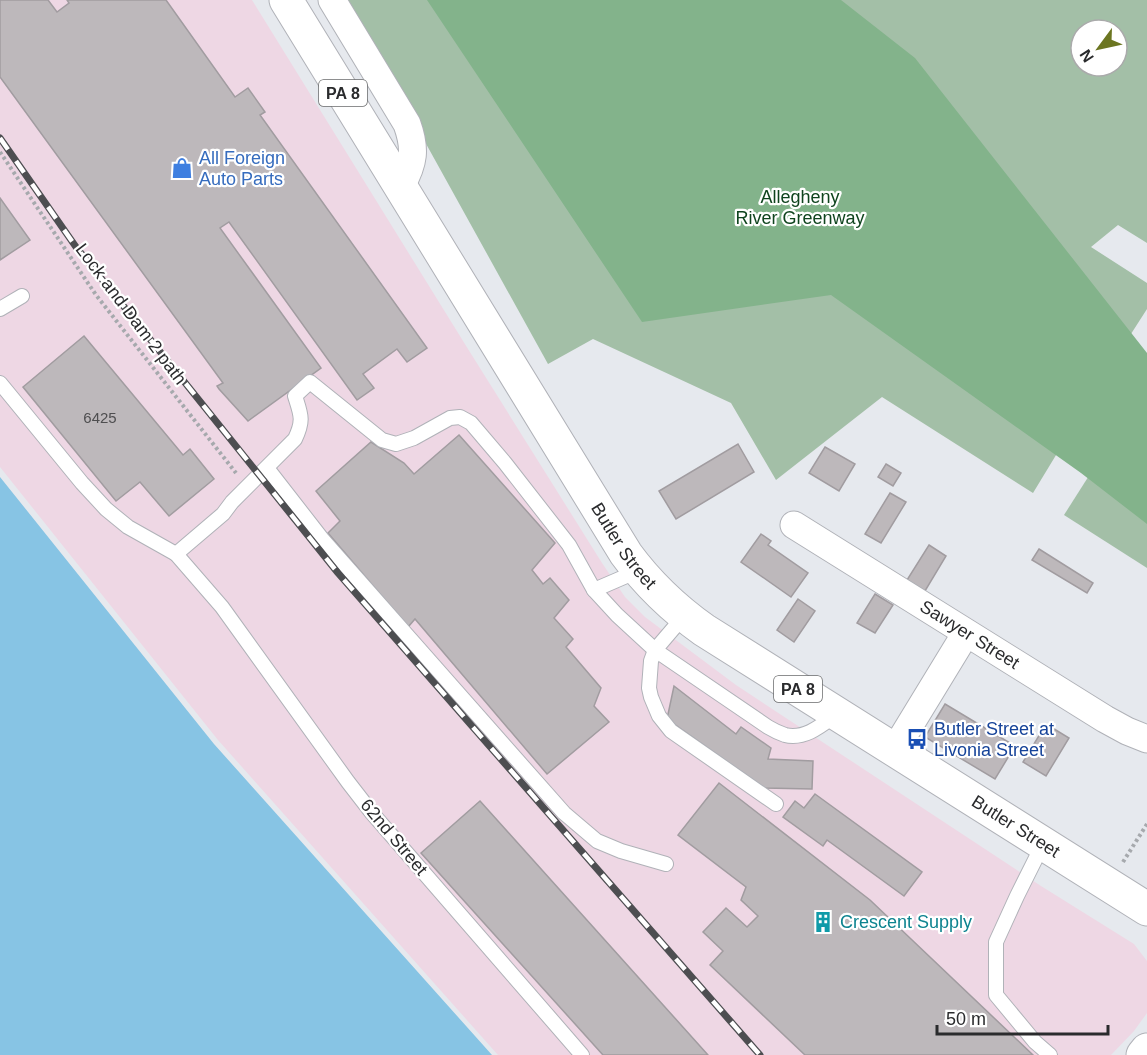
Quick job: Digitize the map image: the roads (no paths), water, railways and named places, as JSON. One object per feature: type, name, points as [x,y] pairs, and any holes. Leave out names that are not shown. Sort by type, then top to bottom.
[{"type":"highway","name":"Butler Street","points":[[286,0],[626,554],[638,571],[667,602],[684,616],[1146,910]]},
{"type":"highway","points":[[1143,1055],[1147,1050]]},
{"type":"street","points":[[332,0],[407,124],[413,149],[412,162],[401,186]]},
{"type":"street","name":"Sawyer Street","points":[[794,525],[1105,719],[1147,739]]},
{"type":"street","points":[[894,751],[966,633]]},
{"type":"lane","points":[[0,309],[22,296]]},
{"type":"lane","points":[[176,554],[223,514],[232,502],[295,439],[301,426],[301,416],[295,396],[310,382],[382,440],[396,444],[414,438],[450,418],[460,417],[471,423],[569,545],[594,590],[655,650],[768,727],[787,735],[801,735],[812,731],[837,714]]},
{"type":"lane","name":"62nd Street","points":[[0,383],[106,509],[128,527],[176,554],[222,607],[354,790],[582,1055]]},
{"type":"lane","points":[[267,468],[323,540],[564,813],[597,841],[621,851],[666,864]]},
{"type":"lane","points":[[594,590],[638,571]]},
{"type":"lane","points":[[684,616],[655,650],[651,661],[649,688],[659,716],[671,731],[777,804]]},
{"type":"lane","points":[[1043,844],[996,942],[996,995],[1035,1042],[1050,1055]]},
{"type":"water","points":[[0,477],[214,744],[492,1055],[0,1055]]},
{"type":"railway","points":[[0,138],[76,247],[338,573],[760,1055]]},
{"type":"place","name":"All Foreign Auto Parts","points":[[182,168]]},
{"type":"place","name":"Butler Street at Livonia Street","points":[[917,739]]},
{"type":"place","name":"Crescent Supply","points":[[823,922]]},
{"type":"park label","name":"Allegheny River Greenway","points":[[800,207]]}]
